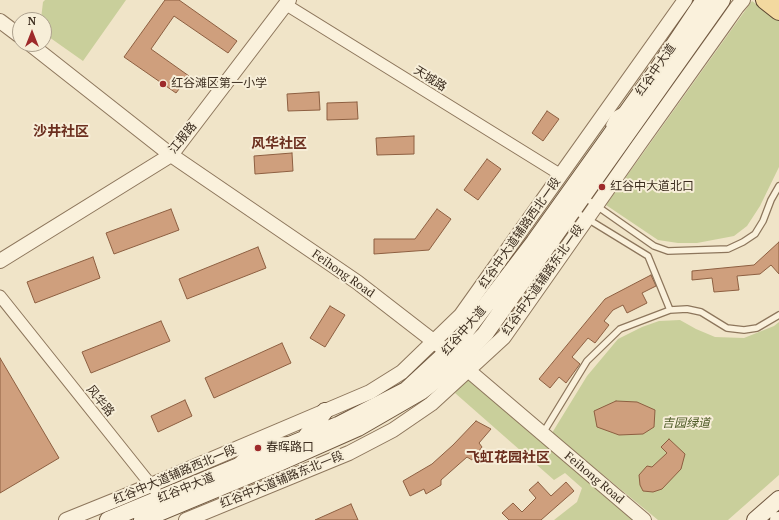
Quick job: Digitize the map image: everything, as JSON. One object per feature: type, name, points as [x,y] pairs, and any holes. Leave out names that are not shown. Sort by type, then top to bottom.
[{"type":"main road","name":"红谷中大道","points":[[142,520],[166,503],[228,470],[338,425],[458,361],[466,331],[534,242],[598,147],[633,103],[704,0]]},
{"type":"main road","name":"红谷中大道","points":[[108,520],[166,503],[281,462],[358,428],[422,391],[453,367],[485,334],[722,0]]},
{"type":"main road","points":[[764,0],[779,11]]},
{"type":"main road","points":[[305,438],[325,411]]},
{"type":"main road","points":[[755,520],[779,499]]},
{"type":"street","name":"红谷中大道辅路西北一段","points":[[66,520],[370,392],[402,372],[461,316],[685,0]]},
{"type":"street","name":"红谷中大道辅路东北一段","points":[[186,520],[349,453],[393,430],[430,404],[458,361],[504,337],[737,6],[743,0]]},
{"type":"street","name":"天城路","points":[[287,2],[561,175]]},
{"type":"street","name":"江报路","points":[[0,261],[171,155],[287,2]]},
{"type":"street","points":[[0,21],[12,30]]},
{"type":"street","name":"Feihong Road","points":[[40,52],[171,155],[357,282],[434,341],[644,520]]},
{"type":"street","name":"风华路","points":[[0,296],[151,485],[182,520]]},
{"type":"lane","points":[[607,127],[614,115],[633,103]]},
{"type":"lane","points":[[583,196],[654,246],[668,251],[728,249],[755,234],[763,221],[771,200],[779,186]]},
{"type":"lane","points":[[573,210],[648,256],[670,310]]},
{"type":"lane","points":[[648,256],[654,246]]},
{"type":"lane","points":[[542,433],[587,361],[620,329],[670,310],[687,309],[701,312],[727,328],[744,330],[757,328],[779,315]]},
{"type":"green space","points":[[45,0],[126,0],[83,61],[52,39],[52,12],[42,12],[43,2]]},
{"type":"green space","points":[[752,1],[779,21],[779,167],[760,206],[747,226],[734,236],[697,243],[678,243],[658,240],[606,205]]},
{"type":"green space","name":"吉园绿道","points":[[680,320],[715,337],[744,338],[774,326],[779,322],[779,475],[728,520],[658,520],[552,433],[587,376],[618,339],[642,327],[659,321]]},
{"type":"green space","points":[[469,377],[633,520],[554,520],[577,502],[582,488],[565,473],[554,480],[455,393]]},
{"type":"building","points":[[165,0],[179,0],[237,41],[228,53],[174,16],[151,49],[189,76],[176,93],[124,57]]},
{"type":"building","points":[[319,92],[320,110],[288,111],[287,94]]},
{"type":"building","points":[[357,102],[358,119],[327,120],[327,103]]},
{"type":"building","points":[[547,111],[559,119],[543,141],[532,133]]},
{"type":"building","points":[[414,136],[414,154],[377,155],[376,138]]},
{"type":"building","points":[[292,153],[293,171],[255,174],[254,156]]},
{"type":"building","points":[[487,159],[501,169],[478,200],[464,190]]},
{"type":"building","points":[[171,209],[179,230],[114,254],[106,233]]},
{"type":"building","points":[[437,209],[451,219],[429,250],[374,254],[374,239],[415,239]]},
{"type":"building","points":[[779,242],[779,274],[771,265],[760,274],[737,276],[739,290],[714,292],[712,278],[692,280],[692,271],[754,265]]},
{"type":"building","points":[[258,247],[266,268],[187,299],[179,279]]},
{"type":"building","points":[[93,257],[100,278],[35,303],[27,282]]},
{"type":"building","points":[[651,275],[656,286],[642,293],[647,303],[627,313],[623,305],[613,310],[604,321],[609,325],[595,343],[588,338],[572,357],[580,364],[566,383],[559,377],[550,388],[539,379],[605,299]]},
{"type":"building","points":[[330,306],[345,315],[325,347],[310,338]]},
{"type":"building","points":[[161,321],[170,341],[91,373],[82,352]]},
{"type":"building","points":[[282,343],[291,363],[214,398],[205,378]]},
{"type":"building","points":[[0,358],[59,458],[0,493]]},
{"type":"building","points":[[185,400],[192,416],[158,432],[151,416]]},
{"type":"building","points":[[616,401],[637,402],[655,410],[654,427],[643,434],[619,435],[597,427],[594,411]]},
{"type":"building","points":[[476,421],[491,429],[479,443],[482,447],[472,460],[467,457],[441,480],[441,485],[426,494],[424,489],[410,496],[403,481],[432,464]]},
{"type":"building","points":[[669,439],[685,454],[681,469],[662,489],[653,492],[643,491],[640,485],[639,475],[647,466],[652,467],[667,453],[661,447]]},
{"type":"building","points":[[538,482],[551,496],[566,482],[574,491],[541,520],[509,520],[502,513],[513,503],[522,512],[536,498],[529,490]]},
{"type":"building","points":[[351,504],[358,520],[315,520]]},
{"type":"place","name":"红谷滩区第一小学","points":[[163,84]]},
{"type":"place","name":"红谷中大道北口","points":[[602,187]]},
{"type":"place","name":"春晖路口","points":[[258,448]]},
{"type":"district","name":"沙井社区","points":[[61,132]]},
{"type":"district","name":"风华社区","points":[[279,144]]},
{"type":"district","name":"飞虹花园社区","points":[[508,458]]}]
